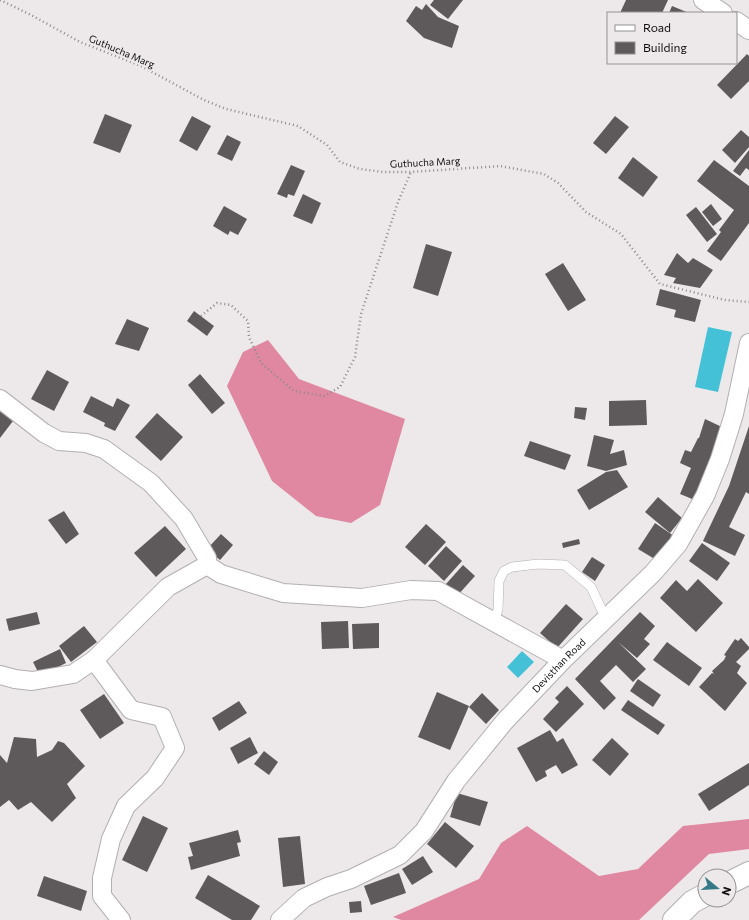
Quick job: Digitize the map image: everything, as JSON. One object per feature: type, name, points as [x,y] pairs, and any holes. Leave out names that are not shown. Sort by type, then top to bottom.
[{"type":"highway","points":[[737,878],[749,873]]},
{"type":"highway","points":[[674,920],[692,902],[697,899]]},
{"type":"street","points":[[703,0],[721,12]]},
{"type":"street","points":[[737,22],[749,30]]},
{"type":"street","name":"Devisthan Road","points":[[280,920],[304,898],[327,887],[351,879],[400,855],[424,831],[456,781],[505,721],[563,660],[653,573],[678,544],[705,496],[720,459],[734,414],[749,343]]},
{"type":"street","points":[[0,399],[44,432],[59,441],[86,443],[104,449],[151,482],[184,519],[207,558],[207,565]]},
{"type":"street","points":[[207,565],[221,574],[283,593],[362,598],[411,590],[438,591],[563,660]]},
{"type":"street","points":[[0,675],[15,680],[32,681],[72,674],[94,660],[168,587],[207,565]]},
{"type":"street","points":[[94,660],[131,710],[162,717],[175,748],[155,778],[126,806],[111,839],[102,878],[102,896],[121,920]]},
{"type":"lane","points":[[494,621],[498,610],[499,581],[504,571],[512,567],[538,564],[565,565],[591,587],[606,619]]},
{"type":"path","name":"Guthucha Marg","points":[[0,0],[80,42],[141,66],[204,100],[226,109],[298,126],[327,145],[340,162],[360,169],[383,172],[411,172],[500,166],[544,174],[558,183],[586,212],[621,234],[660,284],[725,300],[749,302]]},
{"type":"path","points":[[201,316],[217,304],[231,305],[248,320],[249,337],[261,363],[294,391],[324,396],[340,386],[355,357],[361,314],[398,202],[411,172]]},
{"type":"shaded area","points":[[268,340],[299,379],[405,419],[380,505],[351,523],[316,516],[272,481],[227,386],[243,352]]},
{"type":"shaded area","points":[[749,819],[749,849],[709,854],[639,920],[401,920],[393,917],[479,879],[501,843],[527,826],[599,876],[638,869],[683,826]]},
{"type":"water","points":[[708,327],[732,332],[718,392],[695,387]]},
{"type":"water","points":[[522,651],[534,662],[518,678],[507,667]]},
{"type":"building","points":[[434,0],[463,0],[448,19],[430,5]]},
{"type":"building","points":[[626,0],[668,0],[662,12],[620,12]]},
{"type":"building","points":[[426,4],[438,17],[459,26],[452,48],[424,38],[406,21],[416,6],[422,10]]},
{"type":"building","points":[[672,6],[687,12],[669,12]]},
{"type":"building","points":[[747,54],[749,56],[749,81],[731,99],[717,85]]},
{"type":"building","points":[[105,114],[132,125],[120,153],[93,143]]},
{"type":"building","points":[[192,116],[211,126],[197,151],[179,141]]},
{"type":"building","points":[[615,116],[629,127],[606,154],[593,143]]},
{"type":"building","points":[[741,130],[749,137],[749,147],[735,163],[722,150]]},
{"type":"building","points":[[227,135],[241,142],[232,161],[217,154]]},
{"type":"building","points":[[749,150],[749,170],[746,168],[740,176],[733,171]]},
{"type":"building","points":[[633,157],[658,177],[643,197],[618,178]]},
{"type":"building","points":[[714,160],[749,186],[749,223],[721,261],[707,251],[721,232],[719,230],[734,210],[697,181]]},
{"type":"building","points":[[291,165],[305,171],[294,196],[288,194],[287,198],[277,194]]},
{"type":"building","points":[[303,194],[321,203],[312,224],[293,216]]},
{"type":"building","points":[[711,204],[722,219],[713,226],[702,212]]},
{"type":"building","points":[[224,206],[247,219],[238,235],[230,231],[228,235],[213,226]]},
{"type":"building","points":[[696,207],[717,234],[707,242],[686,215]]},
{"type":"building","points":[[426,244],[452,252],[438,296],[413,288]]},
{"type":"building","points":[[677,253],[688,263],[693,258],[713,270],[700,288],[673,283],[676,278],[664,275]]},
{"type":"building","points":[[563,263],[586,300],[568,311],[545,274]]},
{"type":"building","points":[[660,289],[701,300],[695,322],[674,317],[676,310],[656,305]]},
{"type":"building","points":[[194,311],[214,326],[207,336],[187,321]]},
{"type":"building","points":[[127,319],[149,328],[139,351],[115,344]]},
{"type":"building","points":[[47,370],[69,382],[54,411],[31,399]]},
{"type":"building","points":[[200,374],[225,403],[212,414],[188,385]]},
{"type":"building","points":[[91,396],[113,407],[117,398],[130,405],[115,431],[104,426],[105,423],[83,412]]},
{"type":"building","points":[[646,400],[647,425],[609,426],[609,401]]},
{"type":"building","points":[[575,407],[587,408],[585,420],[574,418]]},
{"type":"building","points":[[0,411],[13,421],[0,438]]},
{"type":"building","points":[[157,413],[183,437],[161,461],[135,437]]},
{"type":"building","points":[[705,419],[724,428],[697,501],[680,494],[691,468],[680,463],[685,450],[691,452],[699,438]]},
{"type":"building","points":[[749,426],[749,494],[746,492],[729,527],[745,535],[735,556],[703,541],[729,486]]},
{"type":"building","points":[[594,435],[614,440],[610,454],[624,450],[627,465],[606,471],[587,466]]},
{"type":"building","points":[[530,441],[571,455],[565,470],[524,456]]},
{"type":"building","points":[[617,470],[628,487],[589,510],[577,490],[606,472]]},
{"type":"building","points":[[658,497],[682,518],[670,533],[645,512]]},
{"type":"building","points":[[64,511],[79,534],[66,544],[48,520]]},
{"type":"building","points":[[655,523],[674,536],[658,561],[638,549]]},
{"type":"building","points":[[426,524],[446,542],[425,565],[405,547]]},
{"type":"building","points":[[165,526],[186,549],[156,577],[134,553]]},
{"type":"building","points":[[221,534],[233,545],[220,560],[207,549]]},
{"type":"building","points":[[579,539],[580,544],[563,548],[562,543]]},
{"type":"building","points":[[702,543],[730,563],[717,581],[689,561]]},
{"type":"building","points":[[446,546],[462,561],[444,581],[428,566]]},
{"type":"building","points":[[592,557],[605,565],[595,581],[582,572]]},
{"type":"building","points":[[463,565],[475,576],[458,595],[446,584]]},
{"type":"building","points":[[698,579],[723,603],[696,632],[660,598],[676,580],[687,591]]},
{"type":"building","points":[[566,604],[583,619],[557,648],[540,633]]},
{"type":"building","points":[[37,612],[40,624],[9,631],[6,619]]},
{"type":"building","points":[[640,612],[655,626],[644,639],[650,644],[637,658],[618,642],[646,669],[633,682],[616,665],[600,681],[616,698],[604,710],[575,679]]},
{"type":"building","points":[[348,621],[349,648],[322,649],[321,622]]},
{"type":"building","points":[[379,623],[379,648],[353,649],[352,624]]},
{"type":"building","points":[[84,626],[97,642],[71,662],[59,646]]},
{"type":"building","points":[[741,638],[749,649],[736,662],[741,666],[737,673],[747,683],[725,711],[699,687],[712,673],[714,674],[712,671],[724,660],[726,656],[724,655],[735,639],[738,641]]},
{"type":"building","points":[[667,642],[702,668],[689,686],[653,660]]},
{"type":"building","points":[[60,649],[66,663],[40,676],[33,662]]},
{"type":"building","points":[[638,679],[661,695],[653,707],[630,691]]},
{"type":"building","points":[[567,686],[584,704],[556,732],[543,719],[559,702],[555,698]]},
{"type":"building","points":[[437,692],[469,706],[450,750],[418,737]]},
{"type":"building","points":[[482,693],[499,710],[486,724],[469,707]]},
{"type":"building","points":[[104,694],[124,723],[100,739],[80,710]]},
{"type":"building","points":[[628,700],[665,725],[658,735],[621,710]]},
{"type":"building","points":[[239,701],[247,713],[219,731],[212,718]]},
{"type":"building","points":[[550,730],[557,742],[563,738],[578,765],[562,774],[556,765],[545,771],[547,776],[536,782],[517,748]]},
{"type":"building","points":[[14,737],[36,739],[37,757],[52,750],[58,741],[64,743],[85,766],[67,784],[76,798],[52,822],[31,802],[18,810],[9,800],[0,807],[0,755],[7,763]]},
{"type":"building","points":[[250,737],[258,753],[238,764],[230,748]]},
{"type":"building","points":[[612,738],[629,754],[610,776],[592,760]]},
{"type":"building","points":[[264,751],[278,762],[269,775],[254,764]]},
{"type":"building","points":[[749,763],[749,785],[709,811],[698,794]]},
{"type":"building","points":[[457,793],[488,802],[480,826],[450,817]]},
{"type":"building","points":[[143,816],[168,828],[147,872],[122,860]]},
{"type":"building","points":[[445,822],[474,846],[456,868],[427,844]]},
{"type":"building","points":[[238,830],[241,842],[237,843],[240,856],[191,870],[188,857],[193,856],[189,843]]},
{"type":"building","points":[[300,836],[305,884],[283,887],[278,838]]},
{"type":"building","points":[[423,856],[433,872],[412,885],[402,869]]},
{"type":"building","points":[[399,873],[406,893],[371,905],[364,886]]},
{"type":"building","points":[[208,875],[260,906],[251,920],[232,920],[195,898]]},
{"type":"building","points":[[44,876],[87,891],[81,911],[37,896]]},
{"type":"building","points":[[361,901],[362,912],[350,913],[349,902]]}]
